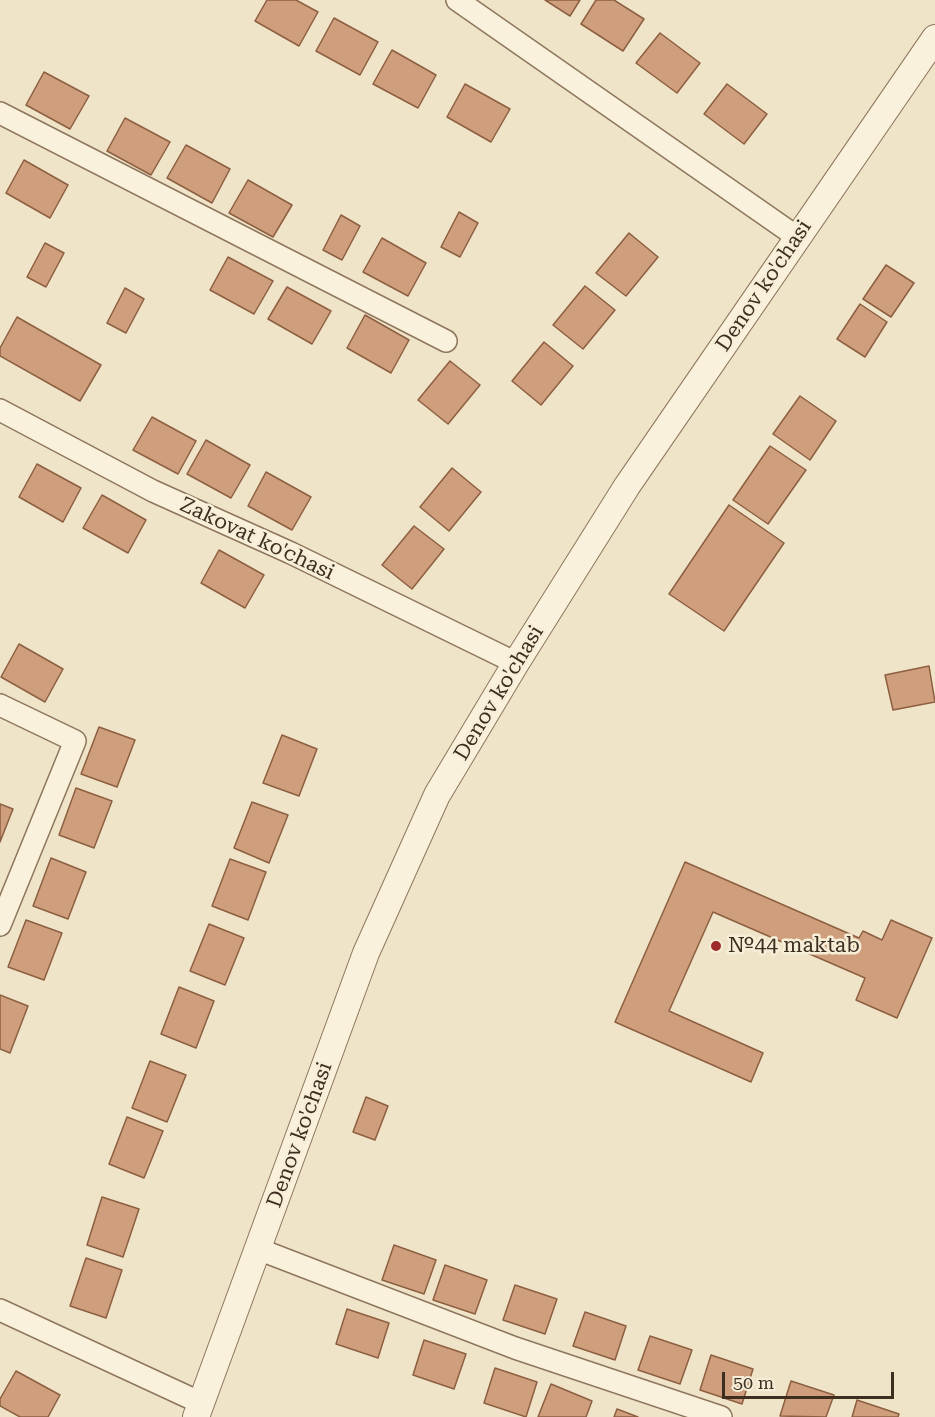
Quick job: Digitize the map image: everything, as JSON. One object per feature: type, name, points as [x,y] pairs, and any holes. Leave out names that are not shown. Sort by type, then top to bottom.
[{"type":"street","points":[[457,0],[797,237]]},
{"type":"street","name":"Denov ko'chasi","points":[[199,1410],[366,953],[437,795],[516,663],[627,486],[935,38]]},
{"type":"street","points":[[0,113],[446,341]]},
{"type":"street","name":"Zakovat ko'chasi","points":[[0,410],[153,491],[291,553],[516,663]]},
{"type":"street","points":[[0,705],[75,741],[0,925]]},
{"type":"street","points":[[258,1250],[514,1348],[721,1417]]},
{"type":"street","points":[[0,1310],[199,1410]]},
{"type":"building","points":[[267,0],[296,0],[318,12],[299,46],[255,21]]},
{"type":"building","points":[[545,0],[580,0],[570,16]]},
{"type":"building","points":[[596,0],[614,0],[644,19],[623,51],[581,24]]},
{"type":"building","points":[[334,18],[378,42],[360,75],[316,51]]},
{"type":"building","points":[[660,33],[700,63],[677,93],[636,63]]},
{"type":"building","points":[[392,50],[436,75],[418,108],[373,84]]},
{"type":"building","points":[[44,72],[89,96],[70,129],[26,105]]},
{"type":"building","points":[[465,84],[510,109],[491,142],[447,117]]},
{"type":"building","points":[[727,84],[767,114],[744,144],[704,114]]},
{"type":"building","points":[[125,118],[170,142],[151,175],[107,151]]},
{"type":"building","points":[[186,145],[230,169],[212,203],[167,178]]},
{"type":"building","points":[[24,160],[68,185],[50,218],[6,193]]},
{"type":"building","points":[[248,180],[292,205],[273,237],[229,213]]},
{"type":"building","points":[[459,212],[478,223],[460,257],[441,247]]},
{"type":"building","points":[[341,215],[360,226],[342,260],[323,250]]},
{"type":"building","points":[[629,233],[658,257],[626,296],[596,273]]},
{"type":"building","points":[[382,238],[426,263],[408,296],[363,272]]},
{"type":"building","points":[[45,243],[64,253],[46,287],[27,277]]},
{"type":"building","points":[[228,257],[273,281],[254,314],[210,290]]},
{"type":"building","points":[[886,265],[914,283],[891,317],[863,299]]},
{"type":"building","points":[[585,286],[615,310],[583,349],[553,325]]},
{"type":"building","points":[[287,287],[331,311],[312,344],[268,319]]},
{"type":"building","points":[[125,288],[144,299],[126,333],[107,323]]},
{"type":"building","points":[[860,304],[887,322],[865,357],[837,339]]},
{"type":"building","points":[[365,315],[409,340],[391,373],[347,348]]},
{"type":"building","points":[[17,317],[101,365],[80,401],[0,356],[0,348]]},
{"type":"building","points":[[544,342],[573,366],[541,405],[512,381]]},
{"type":"building","points":[[450,361],[480,385],[448,424],[418,400]]},
{"type":"building","points":[[800,396],[836,421],[810,460],[773,434]]},
{"type":"building","points":[[152,417],[196,441],[178,474],[133,450]]},
{"type":"building","points":[[206,440],[250,465],[231,498],[187,474]]},
{"type":"building","points":[[770,446],[806,470],[768,524],[733,500]]},
{"type":"building","points":[[37,464],[81,488],[63,522],[19,497]]},
{"type":"building","points":[[452,468],[481,492],[449,531],[420,507]]},
{"type":"building","points":[[266,472],[311,497],[292,530],[248,506]]},
{"type":"building","points":[[102,495],[146,520],[128,553],[83,528]]},
{"type":"building","points":[[729,505],[784,543],[724,631],[669,594]]},
{"type":"building","points":[[414,526],[444,549],[412,589],[382,565]]},
{"type":"building","points":[[219,550],[264,575],[245,608],[201,583]]},
{"type":"building","points":[[19,644],[63,669],[45,702],[1,677]]},
{"type":"building","points":[[929,666],[935,702],[893,710],[885,675]]},
{"type":"building","points":[[99,727],[135,740],[117,787],[81,774]]},
{"type":"building","points":[[282,735],[317,749],[299,796],[263,783]]},
{"type":"building","points":[[76,788],[112,801],[94,848],[59,835]]},
{"type":"building","points":[[252,802],[288,815],[269,863],[234,848]]},
{"type":"building","points":[[0,804],[13,809],[0,842]]},
{"type":"building","points":[[51,858],[86,872],[68,919],[33,906]]},
{"type":"building","points":[[230,859],[266,872],[248,920],[212,906]]},
{"type":"building","points":[[685,862],[859,938],[863,931],[882,940],[891,920],[932,938],[897,1018],[856,1000],[865,978],[713,912],[669,1011],[763,1053],[751,1082],[615,1022]]},
{"type":"building","points":[[26,920],[62,933],[44,980],[8,967]]},
{"type":"building","points":[[209,924],[244,938],[225,985],[190,971]]},
{"type":"building","points":[[179,987],[214,1001],[196,1048],[161,1034]]},
{"type":"building","points":[[0,995],[28,1006],[10,1053],[0,1049]]},
{"type":"building","points":[[150,1061],[186,1075],[167,1122],[132,1108]]},
{"type":"building","points":[[366,1097],[388,1106],[375,1140],[353,1132]]},
{"type":"building","points":[[127,1117],[163,1131],[144,1178],[109,1164]]},
{"type":"building","points":[[102,1197],[139,1209],[123,1257],[87,1245]]},
{"type":"building","points":[[394,1245],[436,1260],[424,1294],[382,1280]]},
{"type":"building","points":[[86,1258],[122,1270],[106,1318],[70,1306]]},
{"type":"building","points":[[445,1265],[487,1280],[475,1314],[433,1300]]},
{"type":"building","points":[[515,1285],[557,1299],[545,1334],[503,1320]]},
{"type":"building","points":[[347,1309],[389,1323],[378,1358],[336,1344]]},
{"type":"building","points":[[585,1312],[626,1326],[615,1360],[573,1346]]},
{"type":"building","points":[[650,1336],[692,1350],[680,1384],[638,1370]]},
{"type":"building","points":[[424,1340],[466,1354],[454,1389],[413,1375]]},
{"type":"building","points":[[711,1355],[753,1369],[742,1404],[700,1390]]},
{"type":"building","points":[[495,1368],[537,1382],[526,1417],[484,1403]]},
{"type":"building","points":[[16,1371],[60,1395],[48,1417],[20,1417],[0,1406],[0,1399]]},
{"type":"building","points":[[791,1381],[834,1395],[826,1417],[780,1416]]},
{"type":"building","points":[[551,1384],[592,1401],[586,1417],[538,1417]]},
{"type":"building","points":[[857,1400],[899,1414],[898,1417],[852,1417]]},
{"type":"building","points":[[617,1409],[638,1417],[614,1417]]},
{"type":"place","name":"№44 maktab","points":[[716,946]]}]
